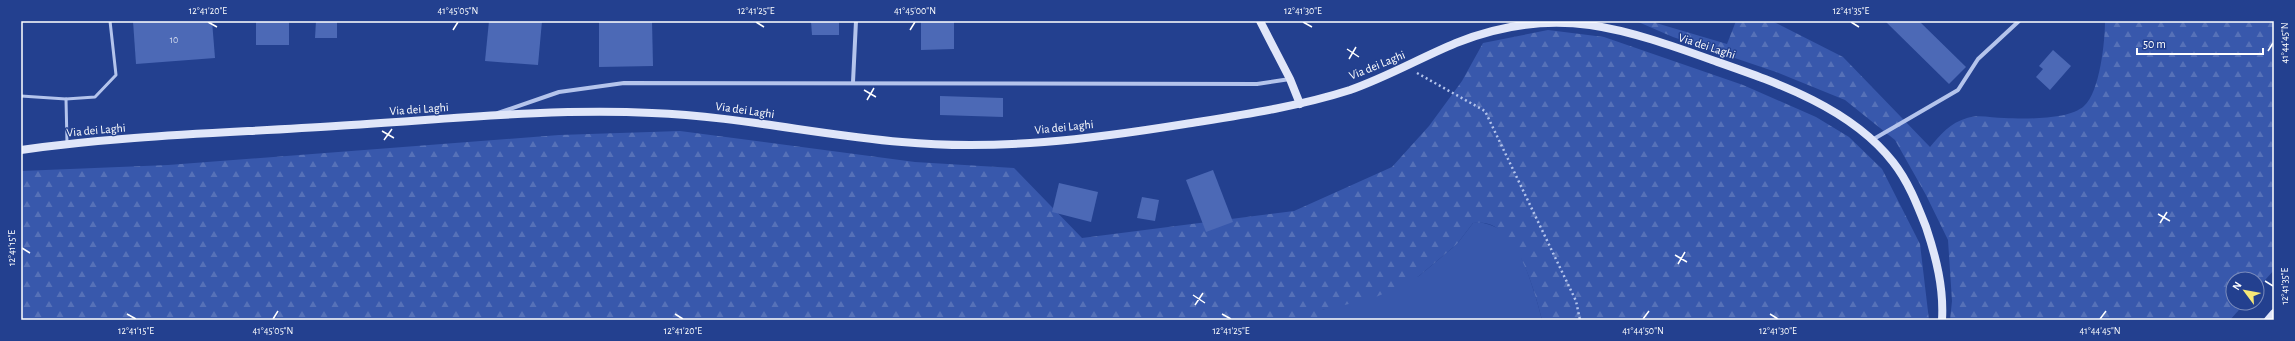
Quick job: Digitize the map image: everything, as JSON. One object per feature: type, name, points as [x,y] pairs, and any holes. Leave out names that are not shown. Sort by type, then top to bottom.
[{"type":"main road","points":[[1260,21],[1290,79],[1300,104]]},
{"type":"main road","name":"Via dei Laghi","points":[[21,150],[67,144],[489,116],[583,112],[651,112],[696,116],[902,142],[990,146],[1162,127],[1300,104],[1356,88],[1406,68],[1456,43],[1491,32],[1543,23],[1590,25],[1625,33],[1689,52],[1764,79],[1823,106],[1844,118],[1872,140],[1897,167],[1909,188],[1923,221],[1938,269],[1942,296],[1942,320]]},
{"type":"main road","points":[[2268,320],[2274,314]]},
{"type":"street","points":[[853,82],[856,21]]},
{"type":"street","points":[[1872,140],[1958,90],[1978,59],[2019,21]]},
{"type":"street","points":[[489,116],[549,95],[598,85],[663,82],[1257,84],[1290,79]]},
{"type":"lane","points":[[21,96],[66,99],[95,97],[116,75],[110,21]]},
{"type":"lane","points":[[66,99],[67,144]]},
{"type":"path","points":[[1406,68],[1485,111],[1576,301],[1580,320]]},
{"type":"green space","points":[[1636,21],[1656,21],[1656,23],[1727,44],[1736,21],[1772,21],[1843,57],[1930,147],[1942,133],[1951,126],[1961,120],[1971,117],[1981,116],[2023,119],[2046,118],[2068,114],[2077,111],[2084,106],[2094,90],[2098,78],[2103,53],[2105,21],[2274,21],[2274,270],[2265,280],[2265,271],[2225,271],[2225,311],[2238,311],[2230,320],[1950,320],[1952,301],[1948,240],[1926,195],[1895,140],[1845,100],[1776,72],[1673,37]]},
{"type":"green space","points":[[1548,30],[1604,37],[1743,85],[1816,117],[1849,137],[1882,169],[1920,244],[1929,320],[1542,320],[1528,274],[1511,242],[1500,230],[1488,224],[1473,223],[1457,244],[1419,276],[1404,285],[1371,299],[1322,310],[1322,320],[21,320],[21,171],[168,165],[559,135],[680,131],[915,162],[1014,168],[1082,238],[1294,211],[1392,167],[1429,126],[1462,81],[1483,43]]},
{"type":"green space","points":[[1479,222],[1501,229],[1513,241],[1528,275],[1542,320],[1322,320],[1322,310],[1419,276],[1457,244],[1473,223]]},
{"type":"building","points":[[133,21],[212,21],[215,58],[136,64]]},
{"type":"building","points":[[256,21],[289,21],[289,45],[256,45]]},
{"type":"building","points":[[316,21],[337,21],[337,38],[315,38]]},
{"type":"building","points":[[489,21],[542,21],[538,65],[485,61]]},
{"type":"building","points":[[599,21],[652,21],[653,66],[599,67]]},
{"type":"building","points":[[811,21],[839,21],[839,35],[812,35]]},
{"type":"building","points":[[921,21],[954,21],[954,49],[921,50]]},
{"type":"building","points":[[1885,21],[1919,21],[1966,67],[1949,84]]},
{"type":"building","points":[[2053,50],[2071,66],[2050,90],[2036,77],[2043,69],[2039,66]]},
{"type":"building","points":[[940,96],[1003,98],[1003,117],[940,115]]},
{"type":"building","points":[[1213,170],[1233,222],[1206,232],[1186,180]]},
{"type":"building","points":[[1059,183],[1098,192],[1091,222],[1052,212]]},
{"type":"building","points":[[1142,197],[1159,200],[1155,221],[1137,218]]}]
